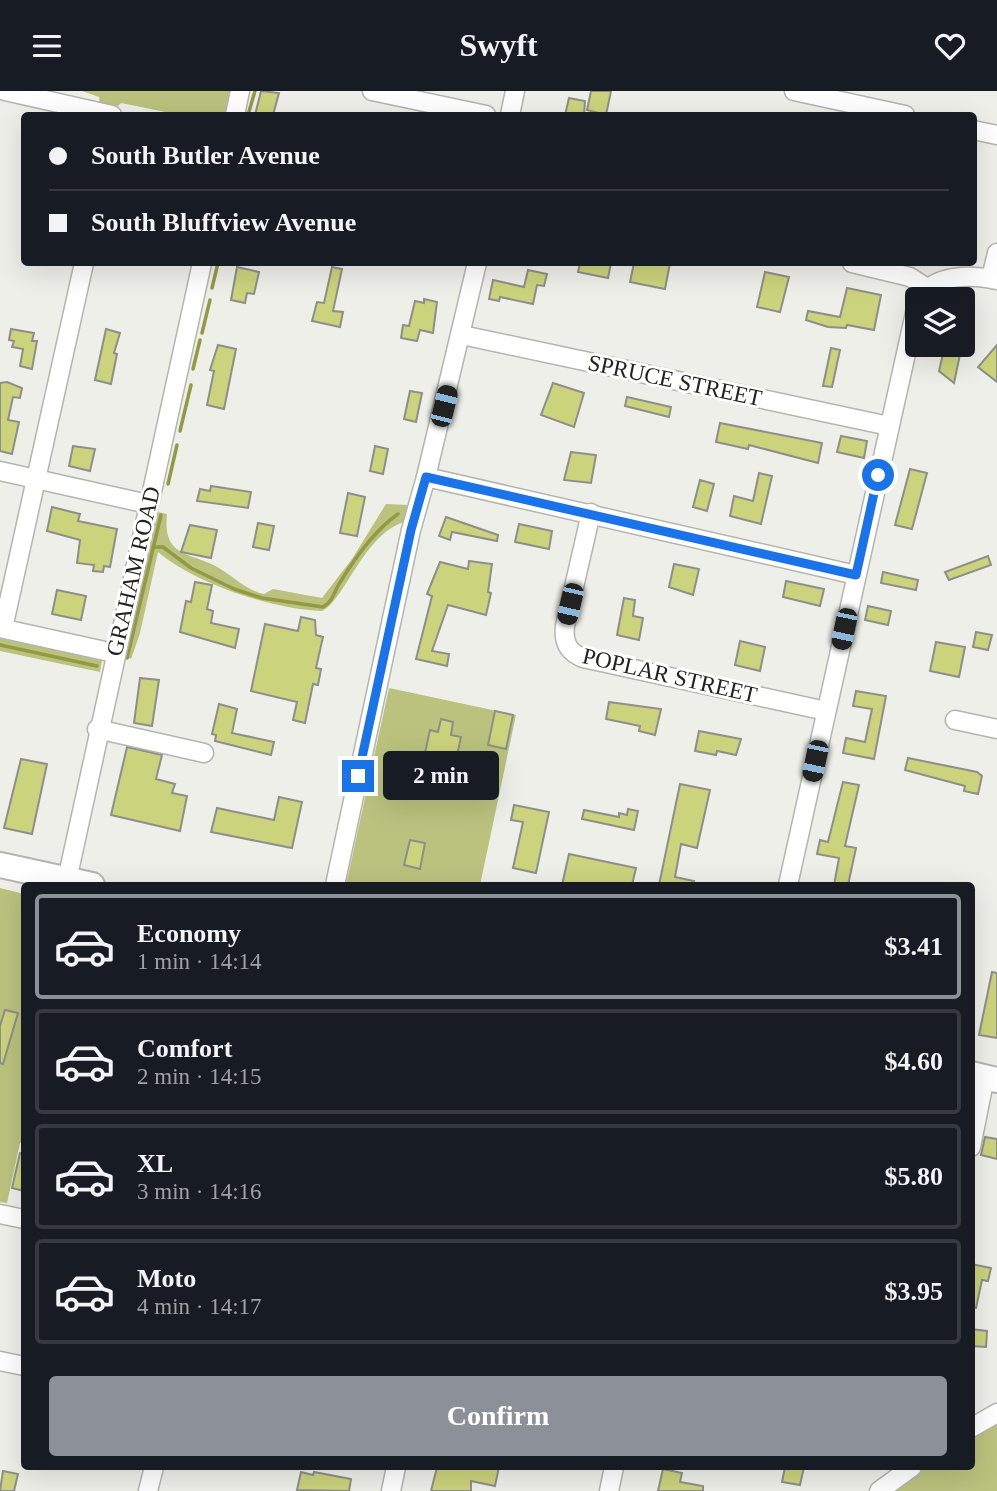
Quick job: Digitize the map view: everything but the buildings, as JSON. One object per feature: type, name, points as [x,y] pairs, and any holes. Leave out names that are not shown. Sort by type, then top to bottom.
[{"type":"highway","points":[[0,865],[76,882]]},
{"type":"street","points":[[5,91],[99,112]]},
{"type":"street","points":[[236,112],[240,91]]},
{"type":"street","points":[[372,91],[472,112]]},
{"type":"street","points":[[511,112],[515,91]]},
{"type":"street","points":[[794,91],[876,100],[899,112]]},
{"type":"street","points":[[977,131],[997,135]]},
{"type":"street","points":[[938,287],[953,278],[994,279],[997,253]]},
{"type":"street","points":[[83,266],[1,628],[114,653]]},
{"type":"street","name":"GRAHAM ROAD","points":[[66,880],[97,729],[201,266]]},
{"type":"street","points":[[336,882],[411,530],[476,266]]},
{"type":"street","points":[[864,266],[910,277],[916,287]]},
{"type":"street","name":"SPRUCE STREET","points":[[461,335],[889,426]]},
{"type":"street","points":[[789,882],[906,357]]},
{"type":"street","points":[[0,471],[148,504]]},
{"type":"street","points":[[426,477],[856,575]]},
{"type":"street","name":"POPLAR STREET","points":[[591,513],[565,626],[565,639],[572,652],[583,658],[826,711]]},
{"type":"street","points":[[955,720],[997,729]]},
{"type":"street","points":[[97,729],[204,753]]},
{"type":"street","points":[[975,1125],[984,1077]]},
{"type":"street","points":[[0,1214],[21,1218]]},
{"type":"street","points":[[0,1361],[21,1366]]},
{"type":"street","points":[[975,1426],[997,1413]]},
{"type":"street","points":[[148,1491],[152,1470]]},
{"type":"street","points":[[391,1491],[395,1470]]},
{"type":"street","points":[[609,1491],[613,1470]]},
{"type":"street","points":[[878,1491],[906,1470]]},
{"type":"green space","points":[[82,91],[232,91],[227,112],[165,112],[121,103],[117,107],[100,104],[99,97]]},
{"type":"green space","points":[[386,504],[408,505],[404,522],[377,540],[338,595],[322,611],[281,605],[235,593],[174,564],[158,552],[140,633],[131,659],[125,656],[157,512],[167,514],[167,529],[175,547],[222,570],[252,590],[264,594],[273,589],[322,598],[352,559]]},
{"type":"green space","points":[[0,637],[99,658],[102,660],[100,672],[0,651]]},
{"type":"green space","points":[[389,688],[516,715],[481,882],[347,882]]},
{"type":"green space","points":[[0,888],[21,893],[21,1143],[7,1203],[0,1202]]},
{"type":"green space","points":[[997,1420],[997,1491],[891,1491],[918,1470],[975,1470],[975,1432]]},
{"type":"waterway","points":[[249,112],[255,91]]},
{"type":"waterway","points":[[212,288],[217,266]]},
{"type":"waterway","points":[[202,333],[210,300]]},
{"type":"waterway","points":[[193,369],[200,340]]},
{"type":"waterway","points":[[180,431],[191,385]]},
{"type":"waterway","points":[[168,484],[177,445]]},
{"type":"waterway","points":[[153,547],[163,547],[191,568],[234,589],[262,598],[323,607],[331,600],[365,546],[398,514]]},
{"type":"waterway","points":[[127,658],[161,515]]},
{"type":"waterway","points":[[0,645],[97,666]]},
{"type":"route","points":[[358,776],[411,530],[426,477],[856,575],[878,475]]}]
